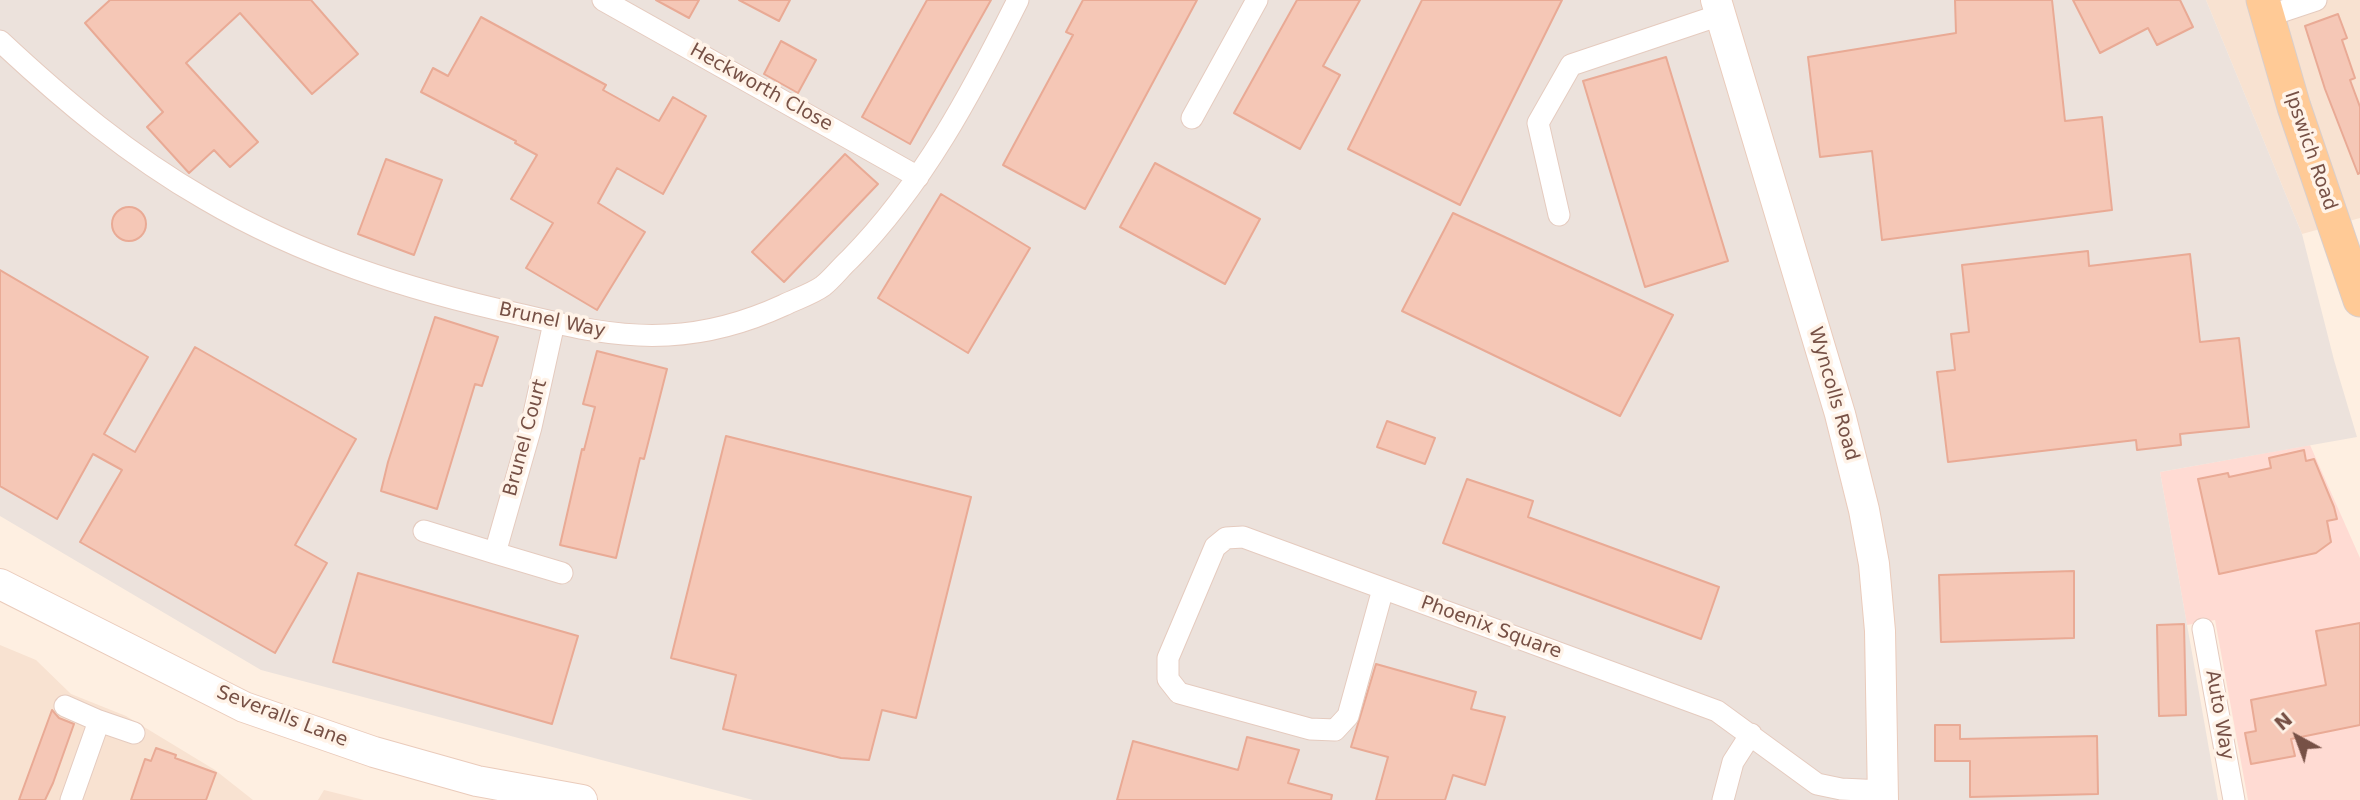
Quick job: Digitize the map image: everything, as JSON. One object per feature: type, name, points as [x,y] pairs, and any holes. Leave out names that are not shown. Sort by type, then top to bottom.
[{"type":"main road","name":"Ipswich Road","points":[[2266,8],[2294,107],[2360,300]]},
{"type":"street","name":"Heckworth Close","points":[[603,0],[918,177]]},
{"type":"street","name":"Brunel Way","points":[[0,41],[88,120],[164,174],[208,201],[280,238],[378,277],[480,306],[607,334],[668,335],[722,328],[770,312],[822,287],[874,234],[918,177],[978,79],[1018,0]]},
{"type":"street","points":[[1192,118],[1257,0]]},
{"type":"street","points":[[2266,8],[2316,0]]},
{"type":"street","points":[[1559,215],[1538,123],[1572,65],[1718,7]]},
{"type":"street","name":"Wyncolls Road","points":[[1718,7],[1840,414],[1864,510],[1874,564],[1880,631],[1883,796]]},
{"type":"street","name":"Brunel Court","points":[[495,553],[531,427],[554,323]]},
{"type":"street","points":[[424,531],[562,573]]},
{"type":"street","name":"Phoenix Square","points":[[1383,589],[1348,716],[1335,730],[1310,729],[1179,693],[1168,679],[1168,658],[1215,547],[1226,538],[1243,537],[1717,711],[1817,784],[1883,796]]},
{"type":"street","name":"Severalls Lane","points":[[0,584],[244,707],[374,752],[464,777],[582,800]]},
{"type":"street","name":"Auto Way","points":[[2203,629],[2234,800]]},
{"type":"street","points":[[65,706],[134,733]]},
{"type":"street","points":[[71,800],[99,721]]},
{"type":"street","points":[[1723,800],[1733,762],[1751,734]]},
{"type":"shaded area","points":[[0,0],[2206,0],[2302,234],[2357,437],[2160,472],[2218,800],[753,800],[261,670],[0,516]]},
{"type":"shaded area","points":[[2206,0],[2360,0],[2360,218],[2302,234]]},
{"type":"shaded area","points":[[2310,445],[2360,558],[2360,800],[2248,800],[2215,620],[2187,625],[2160,472]]},
{"type":"shaded area","points":[[0,645],[36,660],[71,694],[126,716],[215,770],[253,800],[0,800]]},
{"type":"shaded area","points":[[324,790],[364,800],[318,800]]},
{"type":"building","points":[[110,0],[311,0],[358,54],[312,94],[240,13],[186,63],[258,142],[230,167],[214,150],[189,173],[147,127],[163,112],[85,23]]},
{"type":"building","points":[[656,0],[699,0],[689,18]]},
{"type":"building","points":[[739,0],[790,0],[779,21]]},
{"type":"building","points":[[927,0],[991,0],[910,144],[862,117]]},
{"type":"building","points":[[1083,0],[1197,0],[1085,209],[1003,165],[1073,35],[1066,32]]},
{"type":"building","points":[[1297,0],[1360,0],[1323,66],[1340,75],[1300,149],[1234,113]]},
{"type":"building","points":[[1422,0],[1562,0],[1460,205],[1348,149]]},
{"type":"building","points":[[1955,0],[2052,0],[2065,121],[2102,117],[2112,210],[1882,240],[1872,151],[1820,157],[1808,57],[1956,33]]},
{"type":"building","points":[[2073,0],[2180,0],[2193,27],[2157,45],[2148,28],[2100,53]]},
{"type":"building","points":[[2338,14],[2347,38],[2342,40],[2355,78],[2350,80],[2360,107],[2358,174],[2325,89],[2305,26]]},
{"type":"building","points":[[481,17],[606,85],[603,90],[659,121],[673,97],[706,116],[663,194],[617,168],[598,203],[645,232],[597,310],[526,268],[553,223],[511,199],[537,155],[515,143],[516,141],[421,92],[433,68],[448,76]]},
{"type":"building","points":[[781,41],[816,60],[798,93],[764,74]]},
{"type":"building","points":[[1666,57],[1728,261],[1645,287],[1583,81]]},
{"type":"building","points":[[845,154],[878,184],[784,282],[752,252]]},
{"type":"building","points":[[386,159],[442,180],[414,255],[358,234]]},
{"type":"building","points":[[1155,163],[1260,219],[1225,284],[1120,227]]},
{"type":"building","points":[[941,194],[1030,248],[968,353],[878,298]]},
{"type":"building","points":[[129,207],[141,212],[146,224],[141,236],[129,241],[117,236],[112,224],[117,212]]},
{"type":"building","points":[[1453,213],[1673,315],[1620,416],[1402,311]]},
{"type":"building","points":[[2088,251],[2089,266],[2190,254],[2200,342],[2239,338],[2249,427],[2180,434],[2181,445],[2137,450],[2136,440],[1948,462],[1937,372],[1955,370],[1951,334],[1969,332],[1962,265]]},
{"type":"building","points":[[0,270],[148,357],[104,434],[135,452],[195,347],[356,439],[295,545],[327,563],[275,653],[80,542],[122,470],[93,454],[57,519],[0,486]]},
{"type":"building","points":[[435,317],[498,337],[482,386],[475,384],[437,509],[381,491]]},
{"type":"building","points":[[597,351],[667,369],[644,459],[640,458],[616,558],[560,545],[582,449],[584,450],[595,407],[583,404]]},
{"type":"building","points":[[1387,421],[1435,438],[1425,464],[1377,447]]},
{"type":"building","points":[[726,436],[971,497],[916,718],[882,710],[869,760],[841,758],[723,729],[736,675],[671,658]]},
{"type":"building","points":[[2304,450],[2306,461],[2314,459],[2334,507],[2337,519],[2327,521],[2331,542],[2316,553],[2219,574],[2198,479],[2228,473],[2229,477],[2271,468],[2269,458]]},
{"type":"building","points":[[1467,479],[1533,501],[1528,517],[1719,587],[1701,639],[1443,543]]},
{"type":"building","points":[[2074,571],[2074,638],[1941,642],[1939,575]]},
{"type":"building","points":[[358,573],[578,636],[552,724],[333,662]]},
{"type":"building","points":[[2360,623],[2360,725],[2291,739],[2295,756],[2251,764],[2245,733],[2256,731],[2251,700],[2326,685],[2316,631]]},
{"type":"building","points":[[2184,624],[2186,715],[2159,716],[2157,625]]},
{"type":"building","points":[[1376,664],[1476,692],[1471,709],[1505,717],[1485,785],[1453,775],[1445,800],[1376,800],[1388,757],[1351,747]]},
{"type":"building","points":[[52,710],[59,718],[74,724],[53,783],[45,800],[19,800]]},
{"type":"building","points":[[1935,725],[1960,725],[1960,739],[2097,736],[2098,794],[1970,797],[1970,761],[1935,761]]},
{"type":"building","points":[[1247,737],[1299,750],[1288,783],[1332,795],[1331,800],[1117,800],[1133,741],[1238,770]]},
{"type":"building","points":[[156,748],[216,773],[206,800],[131,800],[145,759],[151,761]]}]
